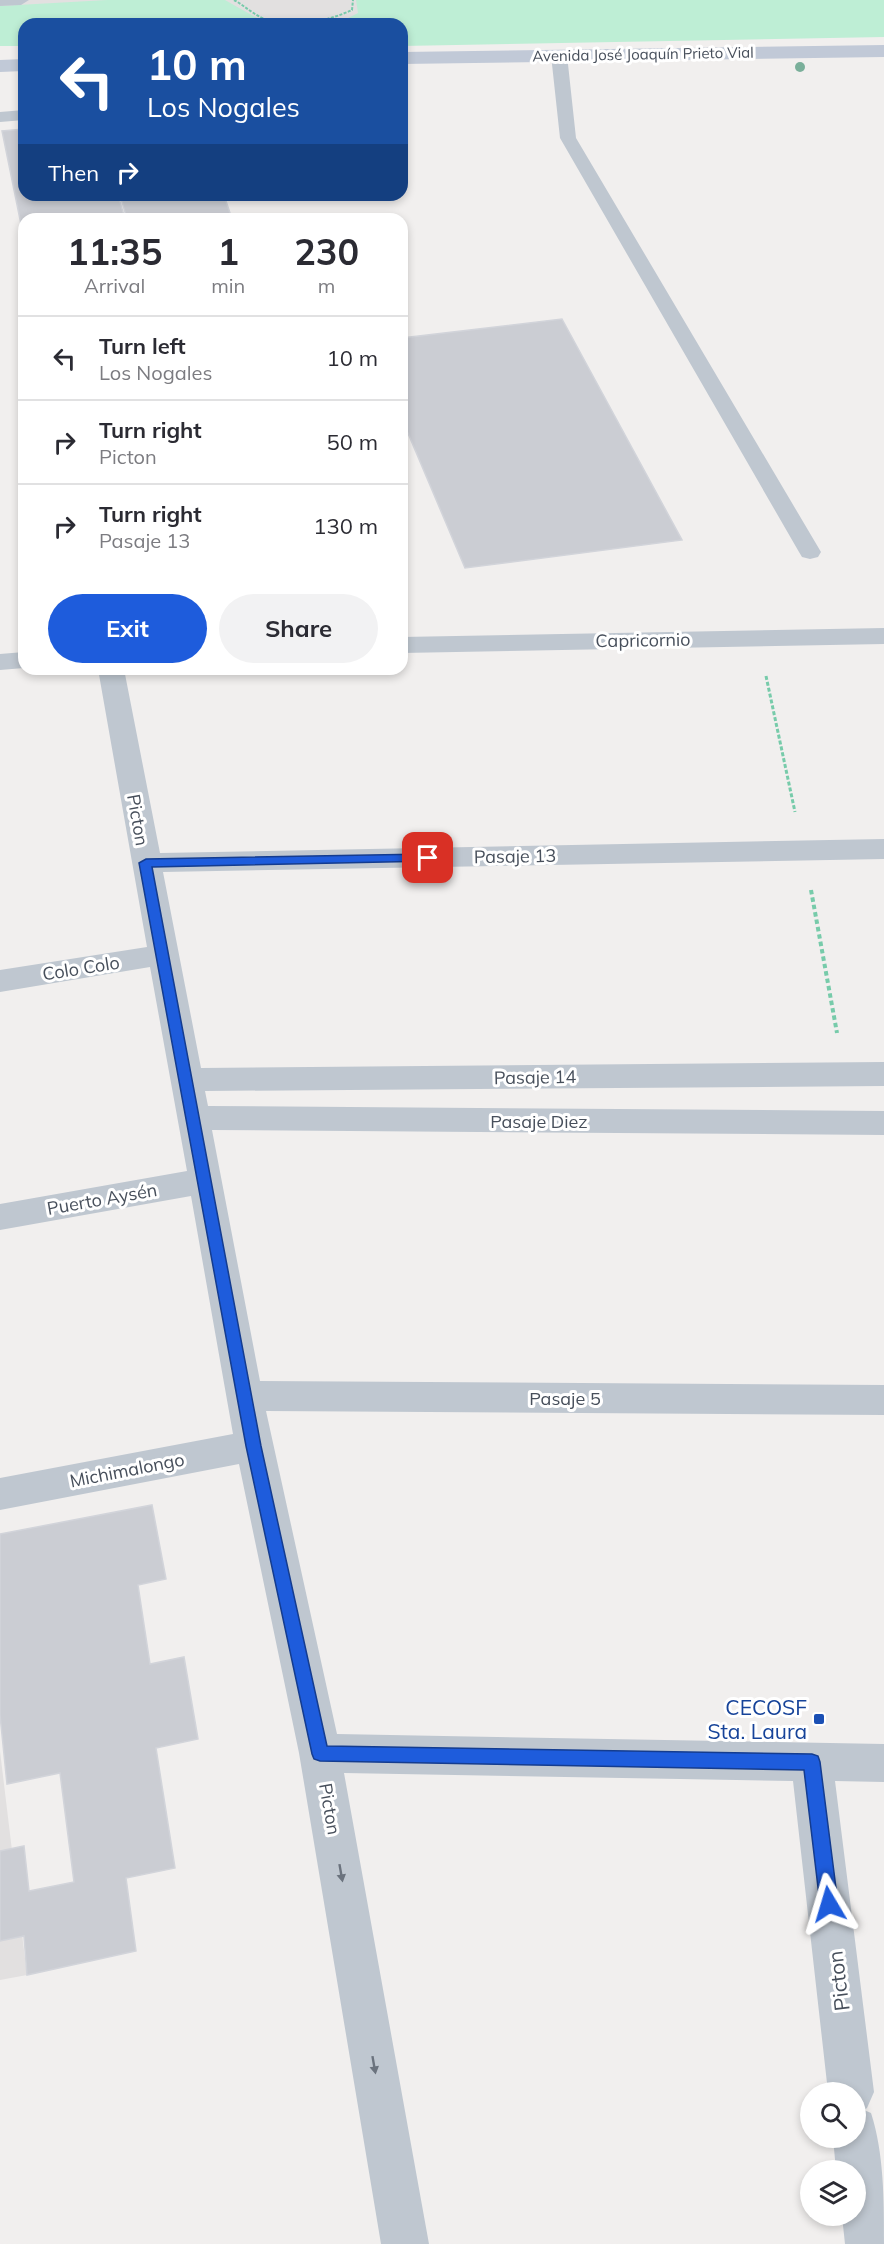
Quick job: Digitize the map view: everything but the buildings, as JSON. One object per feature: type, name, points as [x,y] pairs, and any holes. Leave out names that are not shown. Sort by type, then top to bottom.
[{"type":"main road","name":"Avenida José Joaquín Prieto Vial","points":[[408,58],[884,51]]},
{"type":"main road","points":[[0,66],[18,65]]},
{"type":"street","name":"Capricornio","points":[[408,645],[884,636]]},
{"type":"street","points":[[0,662],[18,660]]},
{"type":"street","name":"Picton","points":[[112,675],[254,1446],[320,1754],[405,2244]]},
{"type":"street","name":"Pasaje 13","points":[[146,863],[884,849]]},
{"type":"street","name":"Colo Colo","points":[[0,981],[162,955]]},
{"type":"street","name":"Pasaje 14","points":[[186,1080],[884,1074]]},
{"type":"street","name":"Pasaje Diez","points":[[193,1118],[884,1123]]},
{"type":"street","name":"Puerto Aysén","points":[[0,1217],[204,1181]]},
{"type":"street","name":"Pasaje 5","points":[[245,1396],[884,1400]]},
{"type":"street","name":"Michimalongo","points":[[0,1494],[254,1446]]},
{"type":"street","points":[[320,1754],[884,1763]]},
{"type":"street","name":"Picton","points":[[812,1762],[850,2082]]},
{"type":"street","points":[[857,2148],[868,2244]]},
{"type":"lane","points":[[0,1],[21,0]]},
{"type":"lane","points":[[559,56],[568,138],[810,552]]},
{"type":"lane","points":[[0,117],[18,116]]},
{"type":"path","points":[[234,0],[264,18]]},
{"type":"path","points":[[323,18],[340,16],[352,10],[353,0]]},
{"type":"shaded area","points":[[0,0],[375,0],[376,18],[18,18],[18,30],[0,46]]},
{"type":"shaded area","points":[[0,1751],[27,1975],[0,1980]]},
{"type":"green space","points":[[107,0],[225,0],[257,18],[18,18],[18,46],[0,46],[0,6]]},
{"type":"green space","points":[[356,0],[884,0],[884,37],[408,46],[408,18],[348,18],[358,13]]},
{"type":"place","name":"CECOSF Sta. Laura","points":[[819,1719]]},
{"type":"route","points":[[428,858],[146,863],[254,1446],[320,1754],[812,1762],[829,1904]]}]
